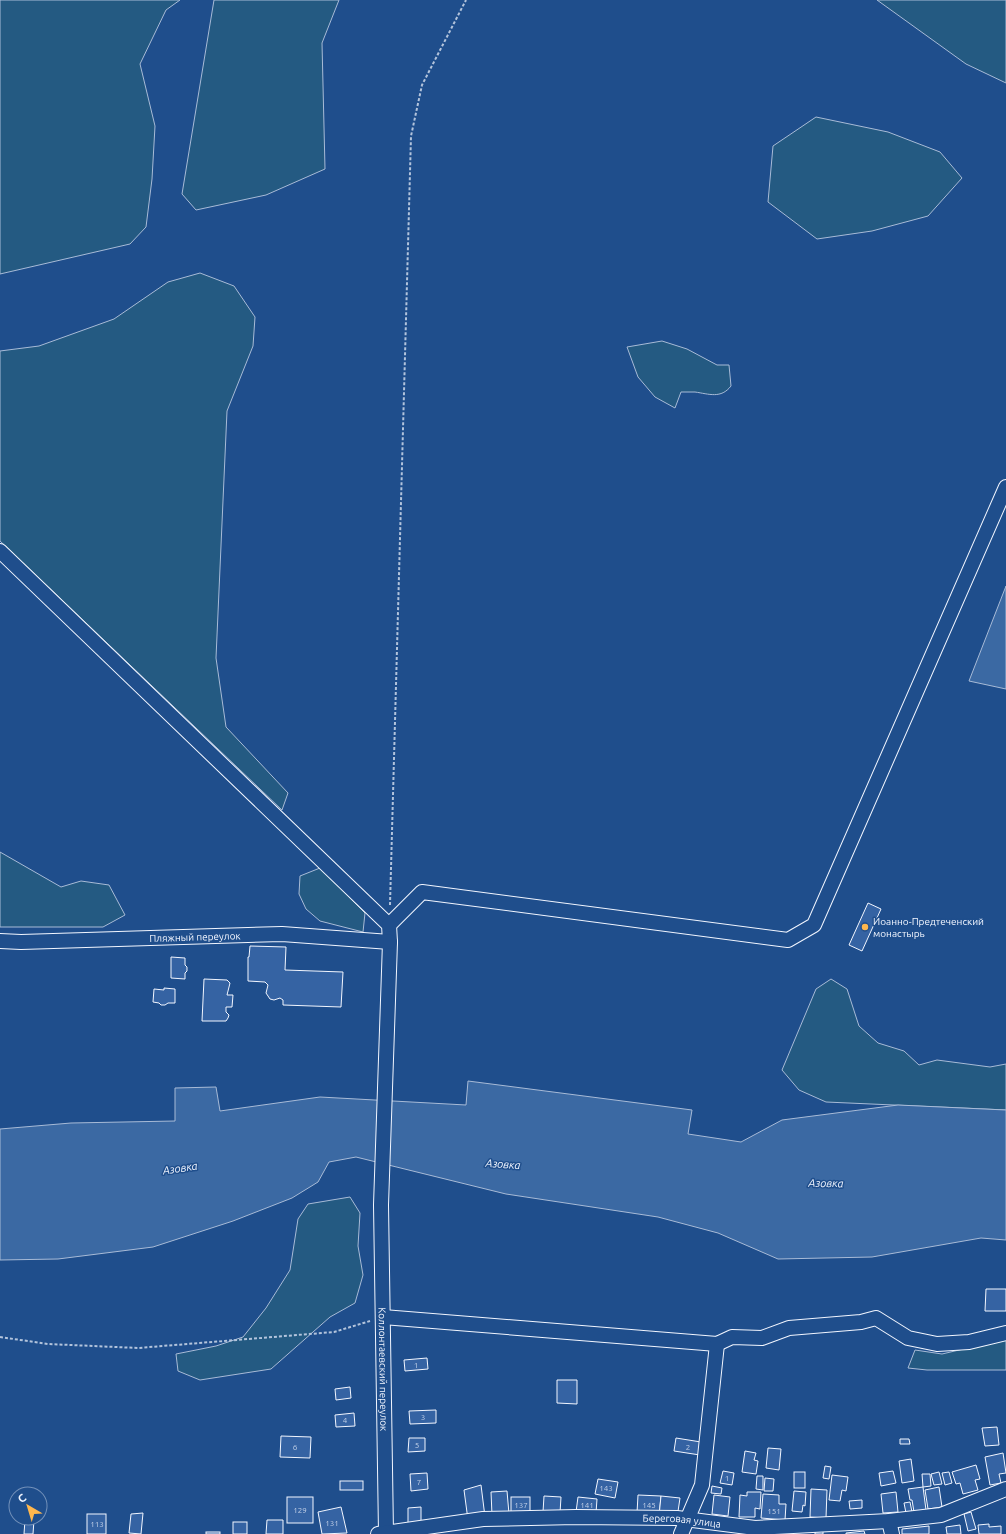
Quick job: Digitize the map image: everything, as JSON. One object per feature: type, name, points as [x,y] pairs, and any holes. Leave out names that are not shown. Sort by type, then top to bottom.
[{"type":"street","points":[[0,551],[389,925],[422,892],[788,940],[814,925],[1006,487]]},
{"type":"street","name":"Коллонтаевский переулок","points":[[383,1534],[382,1205],[390,942],[389,925]]},
{"type":"street","name":"Пляжный переулок","points":[[0,941],[21,942],[282,934],[390,942]]},
{"type":"street","points":[[382,1317],[717,1344],[732,1337],[762,1338],[789,1328],[861,1322],[876,1318],[908,1338],[936,1344],[969,1342],[1006,1333]]},
{"type":"street","points":[[681,1534],[702,1485],[717,1344]]},
{"type":"street","name":"Береговая улица","points":[[383,1534],[483,1518],[677,1518],[755,1528],[890,1527],[941,1515],[1006,1488]]},
{"type":"path","points":[[389,925],[411,136],[422,85],[466,0]]},
{"type":"path","points":[[0,1337],[48,1344],[138,1348],[334,1332],[382,1317]]},
{"type":"shaded area","points":[[0,0],[180,0],[166,10],[140,64],[155,126],[152,179],[146,227],[130,244],[0,274]]},
{"type":"shaded area","points":[[214,0],[339,0],[322,43],[325,169],[266,195],[196,210],[182,194]]},
{"type":"shaded area","points":[[877,0],[1006,0],[1006,83],[966,64]]},
{"type":"shaded area","points":[[816,117],[888,132],[940,152],[962,178],[928,216],[872,231],[817,239],[768,202],[773,146]]},
{"type":"shaded area","points":[[200,273],[234,286],[255,317],[253,346],[227,411],[216,658],[226,727],[288,793],[282,810],[0,541],[0,351],[39,346],[114,319],[168,282]]},
{"type":"shaded area","points":[[662,341],[687,349],[717,365],[729,365],[731,386],[723,393],[714,395],[695,392],[681,392],[675,408],[655,397],[638,377],[627,347]]},
{"type":"shaded area","points":[[0,852],[61,887],[81,881],[109,885],[125,915],[103,927],[0,927]]},
{"type":"shaded area","points":[[320,868],[365,913],[363,932],[320,921],[306,909],[299,894],[300,876]]},
{"type":"shaded area","points":[[831,979],[847,989],[859,1026],[878,1043],[904,1051],[919,1065],[937,1060],[990,1067],[1006,1064],[1006,1110],[826,1102],[799,1090],[782,1070],[816,989]]},
{"type":"shaded area","points":[[350,1197],[360,1213],[358,1246],[363,1275],[355,1303],[330,1317],[271,1369],[200,1380],[178,1371],[176,1354],[216,1346],[243,1337],[266,1308],[290,1270],[298,1219],[308,1204]]},
{"type":"shaded area","points":[[1006,1339],[1006,1370],[927,1370],[908,1368],[915,1350],[942,1354]]},
{"type":"water","points":[[1006,586],[1006,689],[969,681]]},
{"type":"water","name":"Азовка","points":[[468,1081],[692,1110],[688,1134],[741,1142],[782,1120],[898,1105],[1006,1110],[1006,1240],[981,1238],[872,1257],[778,1259],[718,1233],[658,1217],[506,1194],[356,1157],[329,1162],[318,1182],[292,1198],[233,1221],[153,1247],[58,1259],[0,1260],[0,1129],[71,1123],[175,1121],[175,1088],[216,1087],[220,1111],[320,1097],[466,1105]]},
{"type":"building","name":"Иоанно-Предтеченский монастырь","points":[[868,903],[881,909],[862,951],[849,945]]},
{"type":"building","points":[[250,946],[286,947],[285,970],[343,972],[341,1007],[283,1005],[283,1000],[280,998],[274,1000],[270,999],[266,993],[268,985],[265,982],[248,981],[248,957]]},
{"type":"building","points":[[171,957],[185,958],[187,971],[185,973],[185,979],[171,978]]},
{"type":"building","points":[[204,979],[227,980],[230,983],[227,995],[233,995],[232,1007],[226,1007],[226,1012],[229,1015],[226,1021],[202,1021]]},
{"type":"building","points":[[164,988],[175,989],[175,1003],[161,1005],[153,1002],[154,989],[164,990]]},
{"type":"building","points":[[986,1289],[1006,1289],[1006,1311],[985,1311]]},
{"type":"building","points":[[427,1358],[428,1369],[405,1371],[404,1360]]},
{"type":"building","points":[[557,1380],[577,1380],[577,1404],[557,1403]]},
{"type":"building","points":[[350,1387],[351,1398],[336,1400],[335,1389]]},
{"type":"building","points":[[436,1410],[436,1423],[410,1424],[409,1411]]},
{"type":"building","points":[[354,1413],[355,1426],[336,1427],[335,1415]]},
{"type":"building","points":[[997,1427],[999,1445],[985,1446],[982,1428]]},
{"type":"building","points":[[281,1436],[311,1437],[310,1458],[280,1457]]},
{"type":"building","points":[[409,1438],[425,1438],[425,1451],[408,1452]]},
{"type":"building","points":[[676,1438],[701,1442],[700,1455],[674,1451]]},
{"type":"building","points":[[900,1439],[909,1439],[910,1444],[900,1444]]},
{"type":"building","points":[[768,1448],[781,1449],[779,1470],[766,1468]]},
{"type":"building","points":[[745,1451],[756,1453],[754,1460],[758,1461],[756,1474],[742,1472]]},
{"type":"building","points":[[1003,1453],[1006,1473],[999,1474],[1001,1483],[990,1485],[985,1457]]},
{"type":"building","points":[[911,1459],[914,1481],[902,1483],[899,1461]]},
{"type":"building","points":[[976,1465],[980,1479],[975,1480],[978,1490],[963,1494],[960,1483],[956,1484],[952,1472]]},
{"type":"building","points":[[825,1466],[831,1467],[829,1479],[823,1478]]},
{"type":"building","points":[[723,1471],[734,1473],[732,1485],[720,1483]]},
{"type":"building","points":[[893,1471],[896,1483],[881,1486],[879,1473]]},
{"type":"building","points":[[794,1472],[805,1472],[805,1488],[794,1488]]},
{"type":"building","points":[[939,1472],[942,1484],[934,1485],[931,1474]]},
{"type":"building","points":[[949,1472],[952,1483],[945,1485],[942,1473]]},
{"type":"building","points":[[427,1473],[428,1489],[411,1491],[410,1474]]},
{"type":"building","points":[[922,1474],[930,1474],[931,1486],[923,1487]]},
{"type":"building","points":[[832,1475],[848,1477],[846,1491],[842,1490],[840,1501],[829,1500]]},
{"type":"building","points":[[757,1476],[763,1476],[763,1490],[756,1489]]},
{"type":"building","points":[[765,1478],[774,1479],[773,1491],[764,1491]]},
{"type":"building","points":[[598,1479],[618,1482],[615,1498],[595,1494]]},
{"type":"building","points":[[340,1481],[363,1481],[363,1490],[340,1490]]},
{"type":"building","points":[[481,1485],[485,1517],[468,1520],[464,1490]]},
{"type":"building","points":[[712,1486],[722,1488],[721,1494],[711,1493]]},
{"type":"building","points":[[923,1487],[926,1510],[914,1512],[908,1489]]},
{"type":"building","points":[[939,1487],[942,1507],[928,1509],[925,1490]]},
{"type":"building","points":[[811,1489],[827,1490],[826,1518],[810,1517]]},
{"type":"building","points":[[507,1491],[509,1514],[492,1515],[491,1492]]},
{"type":"building","points":[[794,1491],[806,1492],[805,1506],[803,1505],[802,1512],[792,1511]]},
{"type":"building","points":[[747,1492],[761,1492],[760,1509],[755,1508],[755,1517],[739,1517],[740,1495],[747,1496]]},
{"type":"building","points":[[896,1492],[898,1512],[883,1513],[881,1494]]},
{"type":"building","points":[[763,1494],[779,1495],[779,1504],[786,1504],[785,1520],[761,1518]]},
{"type":"building","points":[[638,1495],[661,1496],[659,1516],[637,1513]]},
{"type":"building","points":[[714,1495],[730,1497],[728,1516],[712,1514]]},
{"type":"building","points":[[544,1496],[561,1497],[560,1513],[543,1512]]},
{"type":"building","points":[[661,1496],[680,1498],[677,1518],[659,1516]]},
{"type":"building","points":[[287,1497],[313,1497],[313,1523],[287,1523]]},
{"type":"building","points":[[511,1497],[530,1497],[530,1513],[511,1513]]},
{"type":"building","points":[[578,1497],[597,1499],[596,1513],[576,1512]]},
{"type":"building","points":[[862,1500],[862,1508],[850,1509],[849,1501]]},
{"type":"building","points":[[910,1502],[912,1512],[906,1513],[904,1503]]},
{"type":"building","points":[[341,1507],[347,1533],[322,1534],[318,1512]]},
{"type":"building","points":[[421,1507],[421,1523],[408,1523],[408,1508]]},
{"type":"building","points":[[971,1512],[976,1529],[968,1531],[964,1514]]},
{"type":"building","points":[[143,1513],[141,1534],[129,1533],[131,1514]]},
{"type":"building","points":[[87,1514],[106,1514],[106,1534],[87,1534]]},
{"type":"building","points":[[267,1520],[283,1520],[283,1534],[266,1534]]},
{"type":"building","points":[[233,1522],[247,1522],[247,1534],[233,1534]]},
{"type":"building","points":[[989,1524],[989,1527],[1001,1526],[1001,1534],[979,1534],[978,1525]]},
{"type":"building","points":[[960,1525],[961,1534],[947,1534],[946,1527]]},
{"type":"building","points":[[25,1526],[34,1526],[33,1534],[24,1534]]},
{"type":"building","points":[[929,1526],[929,1534],[902,1534],[902,1529]]},
{"type":"building","points":[[815,1531],[823,1531],[823,1534],[815,1534]]},
{"type":"building","points":[[864,1531],[865,1534],[846,1534],[846,1533]]},
{"type":"building","points":[[206,1532],[220,1532],[220,1534],[206,1534]]},
{"type":"place","name":"Иоанно-Предтеченский монастырь","points":[[865,927]]}]
